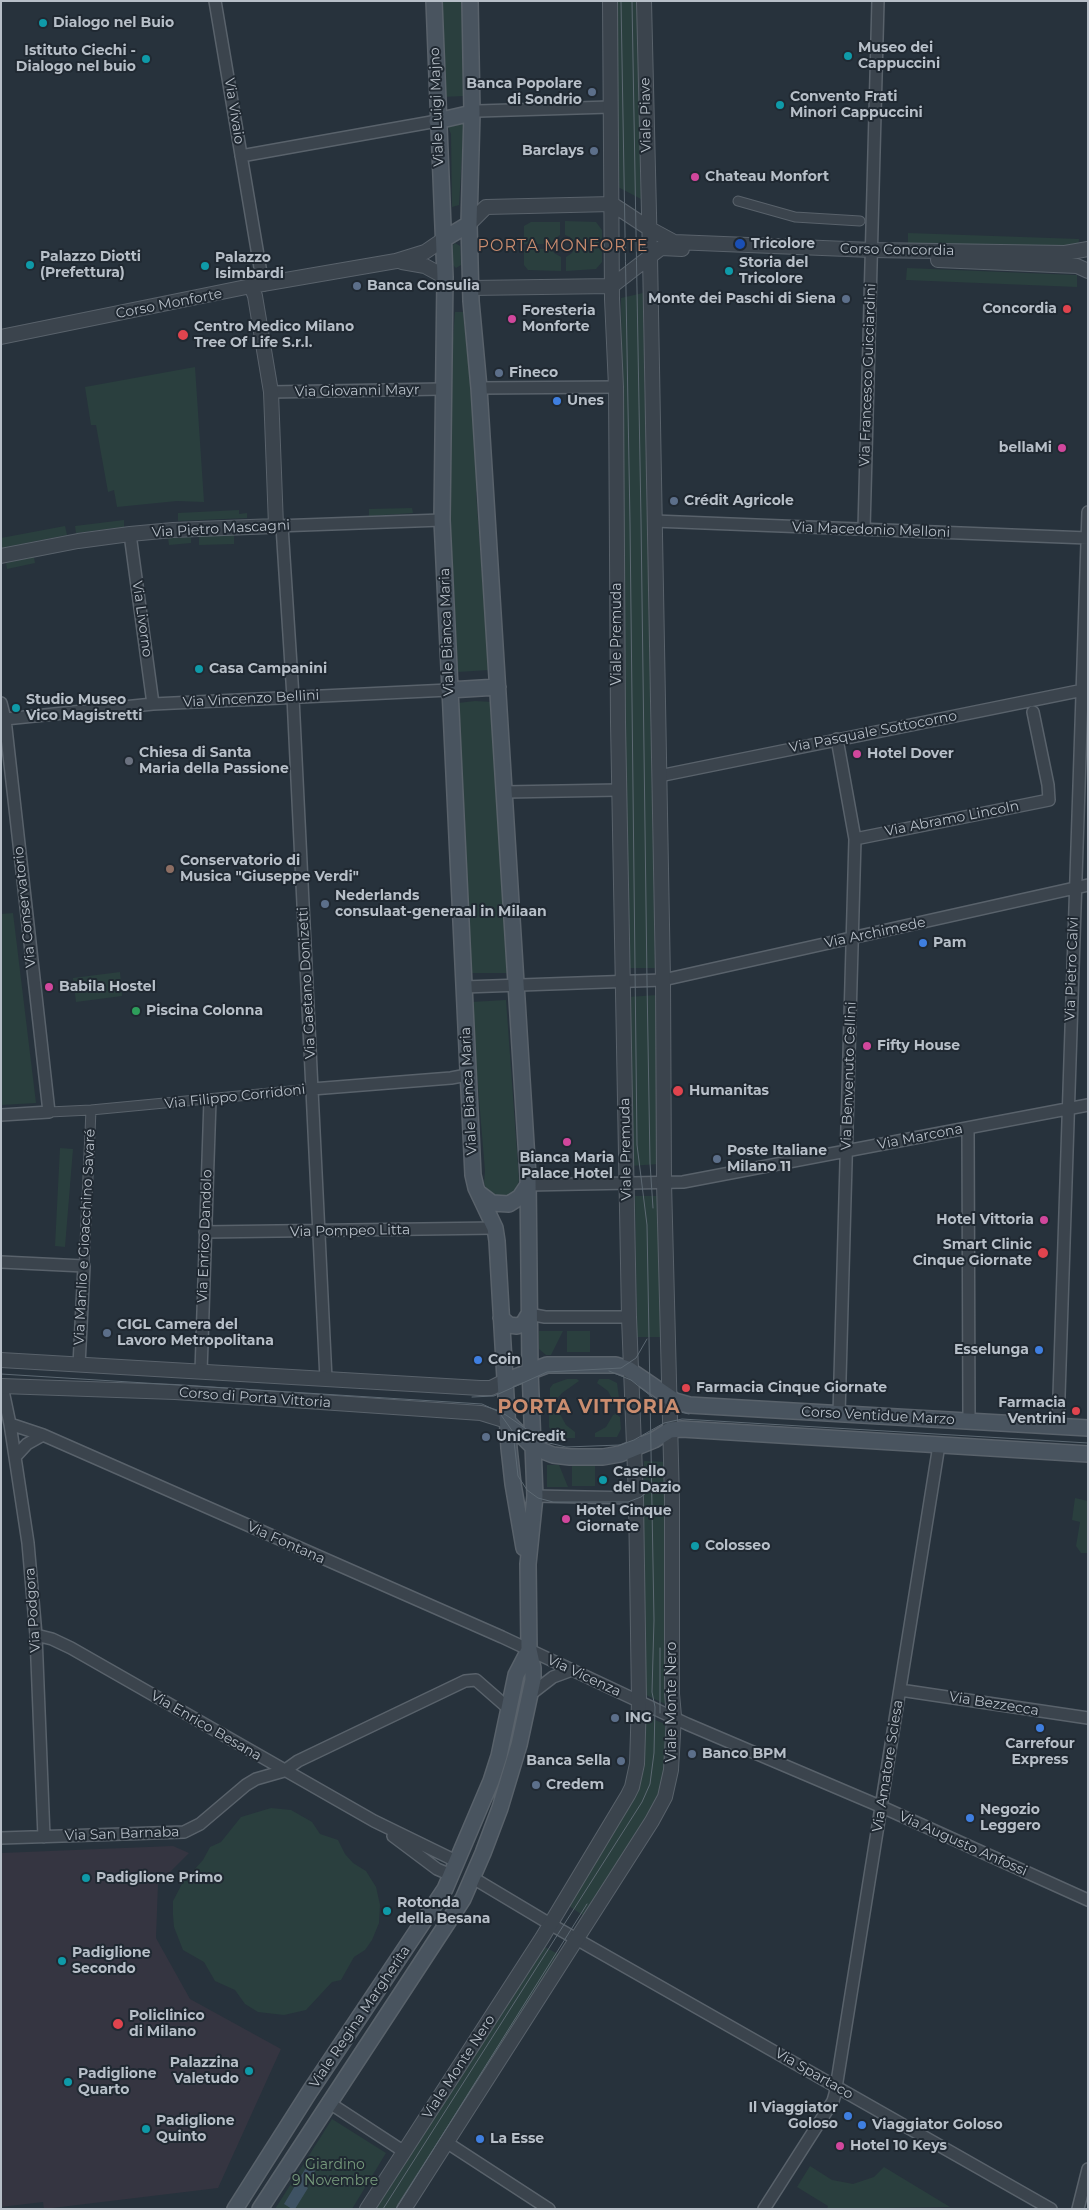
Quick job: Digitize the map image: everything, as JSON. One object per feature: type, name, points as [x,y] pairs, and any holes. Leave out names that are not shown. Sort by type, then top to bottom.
[{"type":"main road","name":"Viale Luigi Majno","points":[[434,1],[437,121],[444,238]]},
{"type":"main road","points":[[470,1],[472,113],[469,224],[471,288],[480,388],[528,1185],[530,1370],[534,1496],[528,1564]]},
{"type":"main road","points":[[437,121],[462,117],[472,113]]},
{"type":"main road","points":[[444,238],[469,224]]},
{"type":"main road","name":"Viale Bianca Maria","points":[[444,238],[442,520],[473,1175],[495,1228],[512,1484],[528,1564]]},
{"type":"main road","points":[[445,277],[471,288]]},
{"type":"main road","name":"Via Vincenzo Bellini","points":[[449,690],[498,688]]},
{"type":"main road","points":[[479,1193],[492,1203],[509,1204],[520,1197],[528,1185]]},
{"type":"main road","points":[[501,1318],[509,1325],[517,1326],[523,1324],[529,1314]]},
{"type":"main road","points":[[505,1381],[530,1370],[553,1364],[603,1364],[621,1366],[631,1371]]},
{"type":"main road","name":"Corso Ventidue Marzo","points":[[631,1371],[670,1398],[689,1405],[1088,1428]]},
{"type":"main road","points":[[507,1421],[533,1447],[553,1455],[570,1457],[613,1456],[634,1450],[670,1430]]},
{"type":"main road","name":"Corso Ventidue Marzo","points":[[670,1430],[682,1429],[1088,1454]]},
{"type":"main road","points":[[518,1516],[534,1496]]},
{"type":"main road","name":"Viale Regina Margherita","points":[[260,2209],[328,2102],[463,1899],[473,1878],[503,1799],[520,1745],[531,1694],[533,1668],[528,1650],[528,1564]]},
{"type":"main road","name":"Viale Regina Margherita","points":[[235,2209],[310,2091],[436,1904],[455,1869],[497,1764],[518,1669],[528,1650]]},
{"type":"main road","points":[[455,1869],[468,1869],[473,1878]]},
{"type":"main road","points":[[310,2091],[328,2102]]},
{"type":"street","name":"Via Vivaio","points":[[216,1],[252,221],[257,286]]},
{"type":"street","points":[[469,224],[486,207],[612,204],[610,1]]},
{"type":"street","name":"Viale Piave","points":[[644,1],[652,323],[654,521]]},
{"type":"street","name":"Via Francesco Guicciardini","points":[[864,529],[878,1]]},
{"type":"street","points":[[472,113],[478,110],[610,108]]},
{"type":"street","points":[[241,156],[437,121]]},
{"type":"street","name":"Corso Concordia","points":[[738,201],[795,217],[860,221]]},
{"type":"street","name":"Corso Concordia","points":[[612,204],[674,242],[1077,266],[1088,271]]},
{"type":"street","name":"Viale Premuda","points":[[612,204],[612,286],[616,387],[622,982],[631,1371]]},
{"type":"street","name":"Corso Monforte","points":[[1,337],[257,286],[396,261],[425,252],[444,238]]},
{"type":"street","name":"Corso Concordia","points":[[612,286],[661,248],[872,254],[1064,253],[1088,249]]},
{"type":"street","name":"Corso Monforte","points":[[396,261],[425,266],[445,277]]},
{"type":"street","name":"Via Gaetano Donizetti","points":[[257,286],[255,296],[271,392],[279,526],[293,697],[326,1379]]},
{"type":"street","points":[[471,288],[612,286]]},
{"type":"street","points":[[480,388],[616,387]]},
{"type":"street","name":"Via Giovanni Mayr","points":[[271,392],[442,389]]},
{"type":"street","name":"Via Pietro Calvi","points":[[1058,1426],[1074,888],[1085,690],[1088,512]]},
{"type":"street","name":"Via Pietro Mascagni","points":[[1,556],[78,541],[173,530],[442,520]]},
{"type":"street","points":[[654,521],[663,980],[664,1182]]},
{"type":"street","name":"Via Macedonio Melloni","points":[[654,521],[1087,538]]},
{"type":"street","name":"Via Livorno","points":[[130,534],[153,704]]},
{"type":"street","name":"Via Vincenzo Bellini","points":[[5,720],[153,704],[449,690]]},
{"type":"street","name":"Via Pasquale Sottocorno","points":[[659,776],[1085,690]]},
{"type":"street","name":"Via Conservatorio","points":[[1,703],[5,720],[7,779],[49,1112]]},
{"type":"street","name":"Via Abramo Lincoln","points":[[855,838],[1050,800],[1033,712]]},
{"type":"street","name":"Via Benvenuto Cellini","points":[[837,739],[855,838],[839,1414]]},
{"type":"street","points":[[505,792],[619,790]]},
{"type":"street","name":"Via Archimede","points":[[663,980],[1088,885]]},
{"type":"street","points":[[464,987],[663,980]]},
{"type":"street","name":"Via Filippo Corridoni","points":[[1,1114],[91,1110],[210,1100],[312,1089],[451,1078],[468,1074]]},
{"type":"street","name":"Via Enrico Dandolo","points":[[201,1372],[210,1100]]},
{"type":"street","name":"Via Marcona","points":[[528,1185],[683,1182],[1088,1105]]},
{"type":"street","name":"Via Manlio e Gioacchino Savaré","points":[[79,1365],[91,1110]]},
{"type":"street","points":[[968,1128],[970,1421]]},
{"type":"street","name":"Viale Monte Nero","points":[[404,2209],[652,1821],[665,1797],[671,1770],[674,1716],[672,1694],[672,1500],[664,1182]]},
{"type":"street","name":"Via Pompeo Litta","points":[[205,1232],[495,1228]]},
{"type":"street","points":[[1,1262],[84,1266]]},
{"type":"street","points":[[529,1314],[545,1317],[629,1317]]},
{"type":"street","name":"Corso di Porta Vittoria","points":[[1,1360],[480,1388],[491,1388],[505,1381]]},
{"type":"street","points":[[631,1371],[634,1450]]},
{"type":"street","name":"Corso di Porta Vittoria","points":[[2,1386],[175,1392],[472,1412],[507,1421]]},
{"type":"street","name":"Via Podgora","points":[[2,1386],[10,1424],[28,1543],[36,1635],[44,1837]]},
{"type":"street","name":"Via Fontana","points":[[10,1424],[43,1435],[528,1650]]},
{"type":"street","points":[[15,1457],[27,1444],[43,1435]]},
{"type":"street","name":"Via Amatore Sciesa","points":[[764,2209],[833,2102],[837,2087],[939,1445]]},
{"type":"street","name":"Viale Monte Nero","points":[[367,2209],[550,1924],[632,1787],[638,1764],[639,1701],[634,1450]]},
{"type":"street","points":[[534,1496],[636,1498]]},
{"type":"street","name":"Via Enrico Besana","points":[[36,1635],[52,1639],[70,1648],[455,1869]]},
{"type":"street","name":"Via Vicenza","points":[[528,1650],[674,1716]]},
{"type":"street","points":[[531,1694],[553,1677],[572,1670]]},
{"type":"street","name":"Via San Barnaba","points":[[1,1838],[184,1832],[200,1824],[246,1785],[256,1779],[284,1771],[298,1760],[465,1681],[476,1680],[508,1708]]},
{"type":"street","name":"Via Bezzecca","points":[[900,1690],[1088,1718]]},
{"type":"street","name":"Via Augusto Anfossi","points":[[674,1716],[688,1724],[882,1807],[1088,1900]]},
{"type":"street","points":[[473,1878],[577,1939]]},
{"type":"street","name":"Via Spartaco","points":[[577,1939],[1051,2209]]},
{"type":"street","points":[[328,2102],[404,2150]]},
{"type":"street","points":[[446,2142],[549,2209]]},
{"type":"street","points":[[1078,2209],[1088,2170]]},
{"type":"shaded area","name":"Policlinico di Milano","points":[[173,1846],[189,1853],[158,1884],[156,1938],[190,1999],[281,2049],[218,2188],[44,2209],[43,2202],[1,2207],[1,1853]]},
{"type":"shaded area","points":[[307,2166],[315,2171],[305,2186],[308,2188],[295,2209],[292,2209],[284,2204]]},
{"type":"green space","points":[[441,1],[462,1],[464,96],[442,97]]},
{"type":"green space","points":[[617,1],[637,1],[641,199],[618,187]]},
{"type":"green space","points":[[464,122],[459,205],[452,207],[451,134],[448,127]]},
{"type":"green space","points":[[565,221],[596,222],[602,230],[602,243],[574,244],[570,237],[565,235]]},
{"type":"green space","points":[[531,222],[560,222],[560,235],[552,244],[524,244],[524,226]]},
{"type":"green space","points":[[908,233],[1079,239],[1078,251],[908,245]]},
{"type":"green space","points":[[455,243],[460,246],[461,265],[456,268],[452,264],[452,246]]},
{"type":"green space","points":[[602,248],[602,262],[596,269],[566,271],[566,257],[574,249]]},
{"type":"green space","points":[[524,249],[552,249],[554,253],[561,257],[561,271],[528,270],[524,265]]},
{"type":"green space","points":[[907,268],[1077,275],[1077,287],[906,280]]},
{"type":"green space","points":[[643,293],[655,968],[627,968],[621,298]]},
{"type":"green space","points":[[455,312],[463,312],[471,387],[478,488],[476,493],[489,670],[458,672],[449,494],[448,400]]},
{"type":"green space","points":[[195,367],[204,502],[177,501],[117,507],[114,490],[108,492],[96,425],[91,425],[85,387]]},
{"type":"green space","points":[[412,508],[413,513],[369,516],[369,509]]},
{"type":"green space","points":[[239,510],[239,514],[247,513],[247,518],[178,521],[178,513]]},
{"type":"green space","points":[[124,520],[124,527],[76,533],[75,526]]},
{"type":"green space","points":[[65,526],[67,535],[1,548],[1,538]]},
{"type":"green space","points":[[234,535],[234,544],[199,545],[199,536]]},
{"type":"green space","points":[[191,537],[191,543],[169,545],[168,538]]},
{"type":"green space","points":[[34,557],[35,563],[7,569],[6,563]]},
{"type":"green space","points":[[475,701],[493,702],[507,973],[471,973],[458,703]]},
{"type":"green space","points":[[13,913],[36,1103],[1,1105],[1,914]]},
{"type":"green space","points":[[120,972],[122,996],[76,1002],[73,978]]},
{"type":"green space","points":[[657,995],[659,1164],[630,1166],[628,997]]},
{"type":"green space","points":[[506,1000],[519,1180],[513,1192],[504,1197],[497,1197],[487,1191],[484,1183],[485,1171],[471,1002]]},
{"type":"green space","points":[[60,1148],[73,1149],[65,1247],[55,1246]]},
{"type":"green space","points":[[635,1196],[659,1196],[661,1337],[637,1337]]},
{"type":"green space","points":[[539,1331],[563,1331],[551,1355],[546,1355],[539,1349]]},
{"type":"green space","points":[[567,1331],[590,1331],[590,1352],[567,1352]]},
{"type":"green space","points":[[567,1379],[577,1379],[579,1381],[562,1393],[555,1401],[550,1400],[550,1388],[553,1384]]},
{"type":"green space","points":[[599,1379],[609,1379],[617,1383],[618,1401],[613,1401],[608,1391],[597,1383]]},
{"type":"green space","points":[[549,1411],[560,1414],[566,1425],[575,1432],[575,1438],[561,1438],[553,1435],[549,1427]]},
{"type":"green space","points":[[616,1414],[620,1417],[621,1429],[617,1437],[595,1437],[595,1433],[606,1427],[613,1415]]},
{"type":"green space","points":[[644,1461],[667,1462],[665,1704],[644,1694]]},
{"type":"green space","points":[[547,1465],[559,1465],[568,1487],[547,1487]]},
{"type":"green space","points":[[572,1465],[595,1465],[595,1486],[572,1486]]},
{"type":"green space","points":[[1075,1498],[1088,1501],[1088,1553],[1081,1553],[1076,1546],[1080,1522],[1072,1520]]},
{"type":"green space","points":[[645,1716],[665,1724],[666,1757],[661,1787],[655,1803],[584,1916],[569,1906],[636,1795],[644,1769]]},
{"type":"green space","points":[[271,1808],[291,1810],[312,1822],[320,1834],[338,1840],[345,1854],[353,1863],[366,1871],[376,1887],[380,1905],[379,1923],[372,1940],[365,1950],[354,1957],[341,1980],[332,1982],[306,2010],[284,2015],[258,2012],[245,2004],[235,1990],[215,1981],[204,1962],[183,1950],[174,1927],[173,1915],[173,1901],[183,1882],[203,1860],[210,1847],[221,1842],[241,1817]]},
{"type":"green space","points":[[543,1946],[560,1955],[401,2209],[376,2209]]},
{"type":"green space","name":"Giardino 9 Novembre","points":[[332,2119],[386,2153],[352,2209],[275,2209]]},
{"type":"green space","points":[[810,2166],[832,2180],[853,2184],[874,2177],[884,2167],[950,2207],[827,2209],[828,2206],[797,2187]]},
{"type":"tram line","points":[[383,2209],[642,1802],[650,1784],[654,1753],[655,1707],[652,1692],[654,1620],[647,1225],[637,1145],[630,523],[621,1]]},
{"type":"tram line","points":[[632,1],[650,1163],[653,1208]]},
{"type":"tram line","points":[[472,1397],[494,1396],[547,1372],[621,1368],[636,1358],[647,1339]]},
{"type":"tram line","points":[[609,1371],[631,1380],[667,1409],[689,1414]]},
{"type":"tram line","points":[[1,1374],[482,1404],[506,1415],[545,1442],[566,1447],[620,1445],[634,1440],[664,1423],[682,1419],[1088,1443]]},
{"type":"tram line","points":[[501,1415],[513,1432],[518,1476],[527,1490],[538,1498],[553,1502],[628,1502],[641,1497],[652,1488],[654,1483]]},
{"type":"tram line","points":[[660,1648],[660,1713]]},
{"type":"tram line","points":[[396,2209],[587,1904]]},
{"type":"place","name":"Dialogo nel Buio","points":[[43,23]]},
{"type":"place","name":"Museo dei Cappuccini","points":[[848,56]]},
{"type":"place","name":"Istituto Ciechi - Dialogo nel buio","points":[[146,59]]},
{"type":"place","name":"Banca Popolare di Sondrio","points":[[592,92]]},
{"type":"place","name":"Convento Frati Minori Cappuccini","points":[[780,105]]},
{"type":"place","name":"Barclays","points":[[594,151]]},
{"type":"place","name":"Chateau Monfort","points":[[695,177]]},
{"type":"place","name":"Tricolore","points":[[740,244]]},
{"type":"place","name":"Palazzo Diotti (Prefettura)","points":[[30,265]]},
{"type":"place","name":"Palazzo Isimbardi","points":[[205,266]]},
{"type":"place","name":"Storia del Tricolore","points":[[729,271]]},
{"type":"place","name":"Banca Consulia","points":[[357,286]]},
{"type":"place","name":"Monte dei Paschi di Siena","points":[[846,299]]},
{"type":"place","name":"Concordia","points":[[1067,309]]},
{"type":"place","name":"Foresteria Monforte","points":[[512,319]]},
{"type":"place","name":"Centro Medico Milano Tree Of Life S.r.l.","points":[[183,335]]},
{"type":"place","name":"Fineco","points":[[499,373]]},
{"type":"place","name":"Unes","points":[[557,401]]},
{"type":"place","name":"bellaMi","points":[[1062,448]]},
{"type":"place","name":"Crédit Agricole","points":[[674,501]]},
{"type":"place","name":"Casa Campanini","points":[[199,669]]},
{"type":"place","name":"Studio Museo Vico Magistretti","points":[[16,708]]},
{"type":"place","name":"Hotel Dover","points":[[857,754]]},
{"type":"place","name":"Chiesa di Santa Maria della Passione","points":[[129,761]]},
{"type":"place","name":"Conservatorio di Musica \"Giuseppe Verdi\"","points":[[170,869]]},
{"type":"place","name":"Nederlands consulaat-generaal in Milaan","points":[[325,904]]},
{"type":"place","name":"Pam","points":[[923,943]]},
{"type":"place","name":"Babila Hostel","points":[[49,987]]},
{"type":"place","name":"Piscina Colonna","points":[[136,1011]]},
{"type":"place","name":"Fifty House","points":[[867,1046]]},
{"type":"place","name":"Humanitas","points":[[678,1091]]},
{"type":"place","name":"Bianca Maria Palace Hotel","points":[[567,1142]]},
{"type":"place","name":"Poste Italiane Milano 11","points":[[717,1159]]},
{"type":"place","name":"Hotel Vittoria","points":[[1044,1220]]},
{"type":"place","name":"Smart Clinic Cinque Giornate","points":[[1043,1253]]},
{"type":"place","name":"CIGL Camera del Lavoro Metropolitana","points":[[107,1333]]},
{"type":"place","name":"Esselunga","points":[[1039,1350]]},
{"type":"place","name":"Coin","points":[[478,1360]]},
{"type":"place","name":"Farmacia Cinque Giornate","points":[[686,1388]]},
{"type":"place","name":"Farmacia Ventrini","points":[[1076,1411]]},
{"type":"place","name":"UniCredit","points":[[486,1437]]},
{"type":"place","name":"Casello del Dazio","points":[[603,1480]]},
{"type":"place","name":"Hotel Cinque Giornate","points":[[566,1519]]},
{"type":"place","name":"Colosseo","points":[[695,1546]]},
{"type":"place","name":"ING","points":[[615,1718]]},
{"type":"place","name":"Carrefour Express","points":[[1040,1728]]},
{"type":"place","name":"Banco BPM","points":[[692,1754]]},
{"type":"place","name":"Banca Sella","points":[[621,1761]]},
{"type":"place","name":"Credem","points":[[536,1785]]},
{"type":"place","name":"Negozio Leggero","points":[[970,1818]]},
{"type":"place","name":"Padiglione Primo","points":[[86,1878]]},
{"type":"place","name":"Rotonda della Besana","points":[[387,1911]]},
{"type":"place","name":"Padiglione Secondo","points":[[62,1961]]},
{"type":"place","name":"Policlinico di Milano","points":[[118,2024]]},
{"type":"place","name":"Palazzina Valetudo","points":[[249,2071]]},
{"type":"place","name":"Padiglione Quarto","points":[[68,2082]]},
{"type":"place","name":"Il Viaggiator Goloso","points":[[848,2116]]},
{"type":"place","name":"Viaggiator Goloso","points":[[862,2125]]},
{"type":"place","name":"Padiglione Quinto","points":[[146,2129]]},
{"type":"place","name":"La Esse","points":[[480,2139]]},
{"type":"place","name":"Hotel 10 Keys","points":[[840,2146]]},
{"type":"district","name":"PORTA MONFORTE","points":[[563,246]]},
{"type":"district","name":"PORTA VITTORIA","points":[[589,1407]]}]
